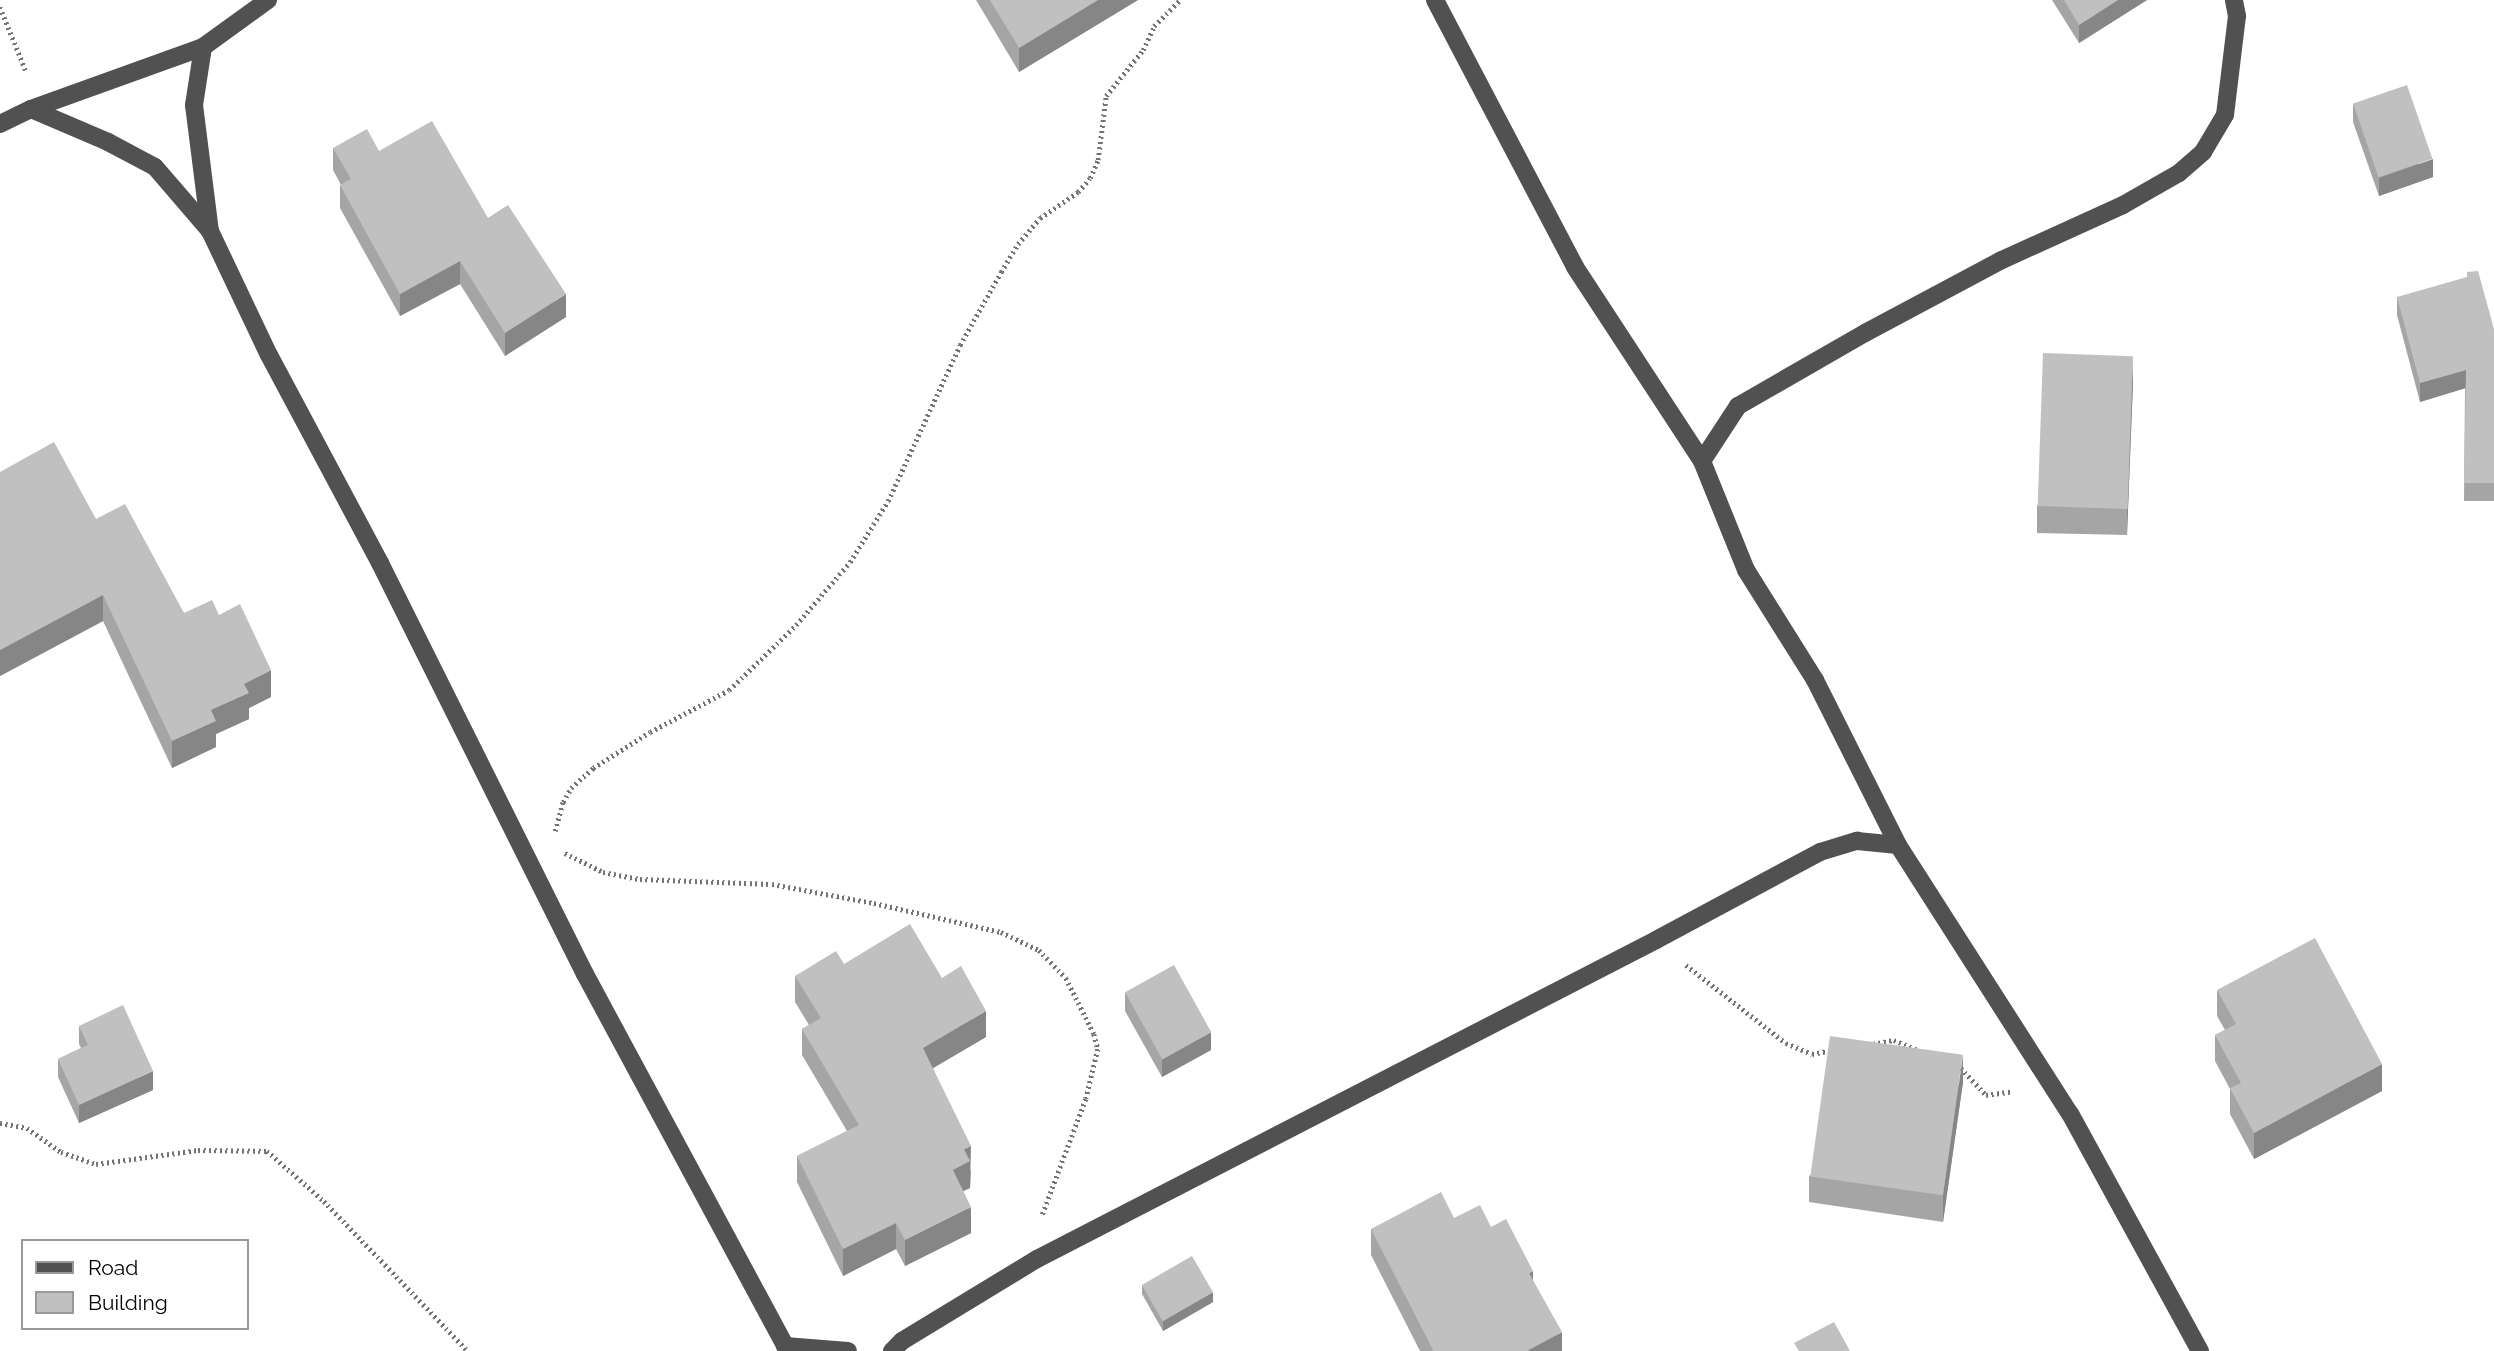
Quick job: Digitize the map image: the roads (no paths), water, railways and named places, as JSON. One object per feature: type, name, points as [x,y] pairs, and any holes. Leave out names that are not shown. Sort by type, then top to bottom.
[{"type":"street","points":[[0,124],[36,108],[203,47],[268,0]]},
{"type":"street","points":[[1435,0],[1461,56],[1575,267],[1702,461],[1746,570],[1815,680],[1898,845],[2052,1085],[2200,1351]]},
{"type":"street","points":[[1702,461],[1738,405],[1865,332],[2002,260],[2123,205],[2179,173],[2203,152],[2225,115],[2237,16],[2234,0]]},
{"type":"street","points":[[203,47],[194,105],[209,231]]},
{"type":"street","points":[[36,108],[155,167],[209,231],[269,355],[380,564],[584,974],[786,1348],[848,1351]]},
{"type":"street","points":[[892,1351],[902,1340],[1038,1259],[1656,940],[1820,852],[1857,841],[1898,845]]}]
